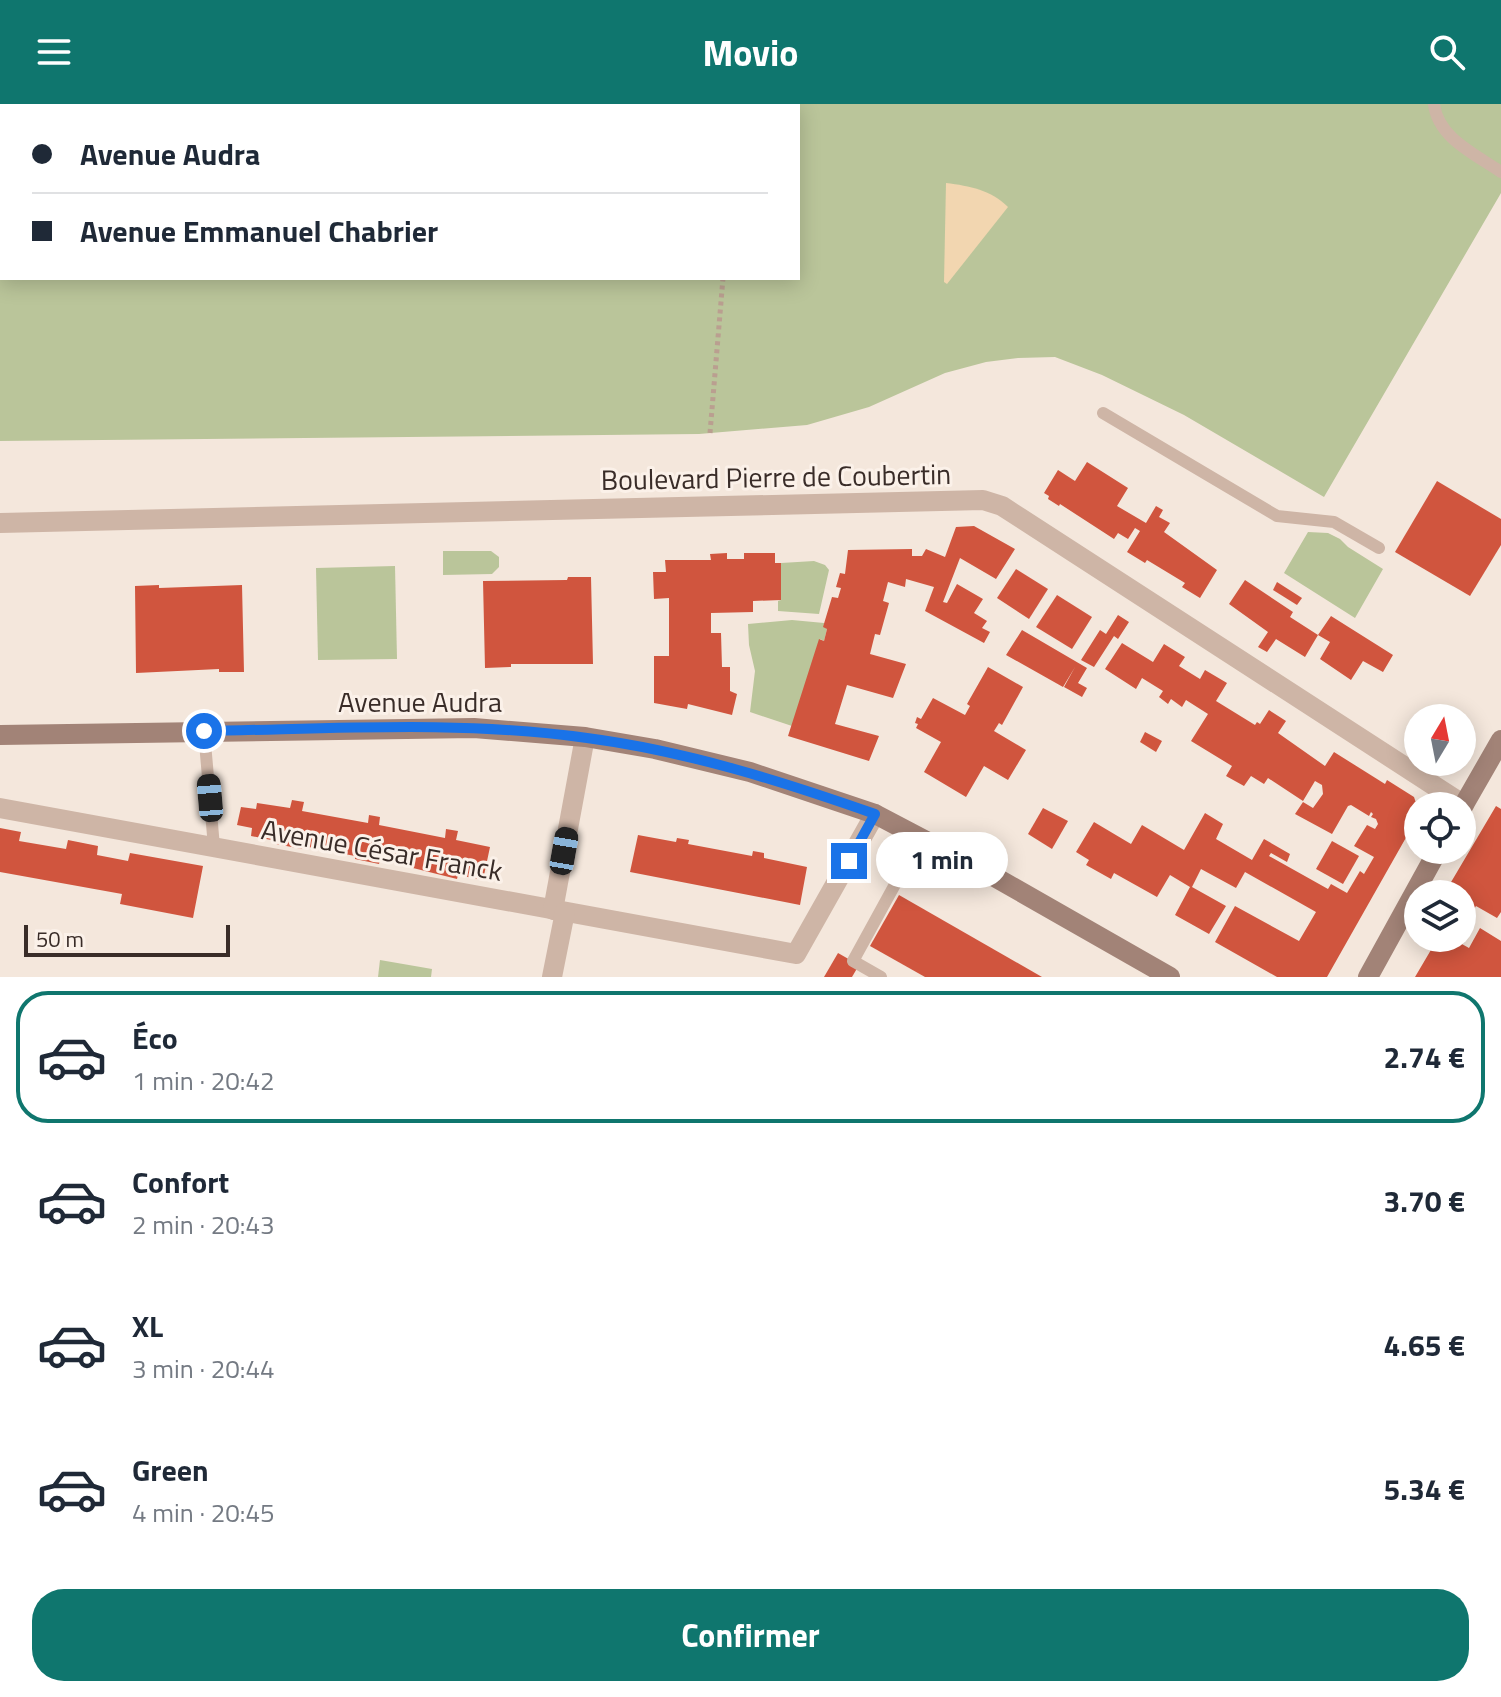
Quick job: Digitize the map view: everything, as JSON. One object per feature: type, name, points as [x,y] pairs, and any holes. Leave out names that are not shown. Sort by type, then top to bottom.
[{"type":"street","name":"Boulevard Pierre de Coubertin","points":[[0,523],[983,500],[1002,506],[1441,792]]},
{"type":"street","name":"Avenue Audra","points":[[0,735],[474,728],[585,737],[700,759],[875,814],[921,837],[1140,970],[1170,977]]},
{"type":"street","points":[[552,977],[585,737]]},
{"type":"street","points":[[1471,792],[1501,740]]},
{"type":"street","name":"Avenue César Franck","points":[[0,808],[796,954],[875,814]]},
{"type":"street","points":[[1368,977],[1430,864]]},
{"type":"lane","points":[[1434,104],[1435,115],[1446,134],[1501,172]]},
{"type":"lane","points":[[1103,413],[1277,516],[1334,522],[1379,548]]},
{"type":"lane","points":[[204,731],[214,847]]},
{"type":"lane","points":[[881,977],[853,961],[921,837]]},
{"type":"path","points":[[710,433],[723,280]]},
{"type":"green space","points":[[800,104],[1501,104],[1501,193],[1324,497],[1184,415],[1102,375],[1055,357],[986,362],[945,373],[869,407],[807,425],[699,434],[0,441],[0,280],[800,280]]},
{"type":"green space","points":[[1308,532],[1328,533],[1383,569],[1355,618],[1284,573]]},
{"type":"green space","points":[[443,551],[491,551],[499,557],[499,567],[492,574],[443,575]]},
{"type":"green space","points":[[814,561],[829,570],[819,614],[778,611],[781,563]]},
{"type":"green space","points":[[395,566],[397,659],[318,660],[316,568]]},
{"type":"green space","points":[[792,620],[824,623],[827,629],[824,641],[820,639],[792,726],[750,712],[755,671],[748,624]]},
{"type":"green space","points":[[380,960],[432,969],[431,977],[378,977]]},
{"type":"sand","points":[[946,183],[980,190],[995,196],[1008,207],[947,284],[944,282]]},
{"type":"building","points":[[1087,462],[1128,488],[1117,506],[1146,523],[1156,506],[1163,510],[1159,517],[1170,523],[1164,532],[1217,570],[1200,598],[1182,587],[1185,583],[1127,552],[1140,531],[1135,528],[1128,539],[1118,533],[1114,539],[1048,499],[1049,496],[1044,493],[1058,470],[1075,481]]},
{"type":"building","points":[[1437,481],[1501,519],[1501,545],[1470,596],[1395,552]]},
{"type":"building","points":[[974,526],[1015,549],[996,579],[960,558],[943,602],[947,603],[957,584],[983,599],[974,613],[987,621],[982,628],[990,632],[984,643],[925,611],[934,587],[906,579],[905,587],[888,582],[883,601],[889,603],[880,635],[875,634],[870,654],[906,664],[893,698],[847,685],[835,724],[879,736],[869,761],[788,736],[819,639],[824,641],[827,629],[823,627],[832,597],[838,598],[841,588],[836,587],[840,573],[845,574],[848,550],[912,549],[912,556],[922,556],[926,549],[945,557],[956,527]]},
{"type":"building","points":[[727,553],[727,559],[744,559],[744,553],[775,553],[775,563],[781,563],[781,600],[753,601],[753,612],[711,613],[711,633],[721,633],[722,667],[730,667],[730,691],[737,694],[732,715],[688,704],[687,709],[654,703],[654,656],[669,656],[669,598],[654,599],[653,572],[666,572],[665,560],[711,560],[710,554]]},
{"type":"building","points":[[1016,569],[1048,589],[1029,619],[997,598]]},
{"type":"building","points":[[568,577],[591,577],[593,664],[511,664],[511,667],[485,668],[483,581],[567,580]]},
{"type":"building","points":[[1245,580],[1293,612],[1290,617],[1318,635],[1305,657],[1276,639],[1267,652],[1258,647],[1268,632],[1229,604]]},
{"type":"building","points":[[1277,582],[1302,598],[1297,605],[1273,590]]},
{"type":"building","points":[[159,585],[159,588],[242,585],[244,672],[219,672],[219,669],[136,673],[135,586]]},
{"type":"building","points":[[1057,595],[1092,617],[1072,649],[1036,627]]},
{"type":"building","points":[[1118,615],[1129,622],[1118,639],[1114,636],[1094,667],[1081,660],[1100,630],[1106,634]]},
{"type":"building","points":[[1331,616],[1393,655],[1383,672],[1363,661],[1351,680],[1320,659],[1330,642],[1318,635]]},
{"type":"building","points":[[1022,630],[1087,668],[1078,683],[1087,688],[1082,697],[1064,687],[1075,667],[1063,687],[1006,655]]},
{"type":"building","points":[[1122,643],[1153,662],[1164,644],[1185,657],[1179,666],[1200,679],[1205,670],[1227,683],[1216,701],[1255,725],[1257,722],[1260,724],[1269,710],[1286,721],[1278,733],[1325,766],[1334,752],[1385,784],[1387,780],[1406,792],[1404,841],[1327,977],[1277,977],[1215,942],[1235,906],[1299,941],[1316,912],[1245,872],[1236,888],[1201,869],[1192,887],[1226,906],[1209,934],[1175,915],[1190,887],[1170,875],[1157,897],[1114,873],[1111,879],[1086,865],[1089,860],[1076,852],[1094,822],[1131,844],[1142,825],[1184,850],[1205,813],[1223,824],[1216,839],[1252,860],[1264,839],[1290,854],[1287,862],[1271,853],[1269,856],[1328,889],[1331,884],[1347,893],[1360,871],[1364,874],[1374,857],[1354,846],[1367,825],[1375,829],[1378,824],[1371,817],[1373,814],[1371,812],[1369,816],[1348,806],[1332,834],[1295,814],[1303,802],[1313,808],[1323,794],[1322,785],[1315,781],[1303,801],[1268,778],[1264,784],[1251,776],[1244,786],[1226,776],[1232,766],[1191,741],[1208,714],[1186,700],[1182,707],[1171,699],[1168,704],[1159,697],[1163,691],[1142,678],[1136,689],[1105,669]]},
{"type":"building","points":[[988,667],[1023,687],[1002,725],[999,723],[994,731],[1026,750],[1008,780],[984,766],[966,797],[924,772],[941,742],[916,728],[918,724],[915,723],[917,717],[921,719],[933,698],[965,715],[970,706],[967,704]]},
{"type":"building","points":[[1145,732],[1162,741],[1156,752],[1140,742]]},
{"type":"building","points":[[292,800],[304,802],[302,811],[368,823],[369,815],[380,817],[379,825],[445,838],[446,829],[458,831],[456,840],[490,847],[483,880],[458,875],[457,879],[380,860],[379,864],[355,859],[355,856],[276,844],[276,841],[251,836],[252,828],[237,825],[241,807],[256,809],[257,803],[290,808]]},
{"type":"building","points":[[1496,806],[1501,809],[1501,912],[1497,918],[1476,906],[1476,880],[1452,880],[1462,864],[1476,864],[1476,840]]},
{"type":"building","points":[[1043,808],[1068,821],[1052,849],[1028,834]]},
{"type":"building","points":[[0,828],[21,832],[19,841],[66,849],[68,840],[98,846],[97,855],[128,861],[130,853],[203,866],[193,918],[120,904],[122,894],[0,872]]},
{"type":"building","points":[[638,835],[676,842],[677,838],[689,840],[688,844],[752,856],[753,851],[764,853],[764,858],[807,867],[800,905],[630,872]]},
{"type":"building","points":[[1332,841],[1359,856],[1343,884],[1316,869]]},
{"type":"building","points":[[899,895],[1042,977],[925,977],[870,946]]},
{"type":"building","points":[[1480,928],[1501,941],[1501,977],[1415,977],[1430,952],[1476,952],[1476,935]]},
{"type":"building","points":[[838,953],[859,965],[852,977],[824,977]]},
{"type":"route","points":[[204,731],[474,728],[585,737],[655,749],[750,772],[875,814],[849,861]]}]
